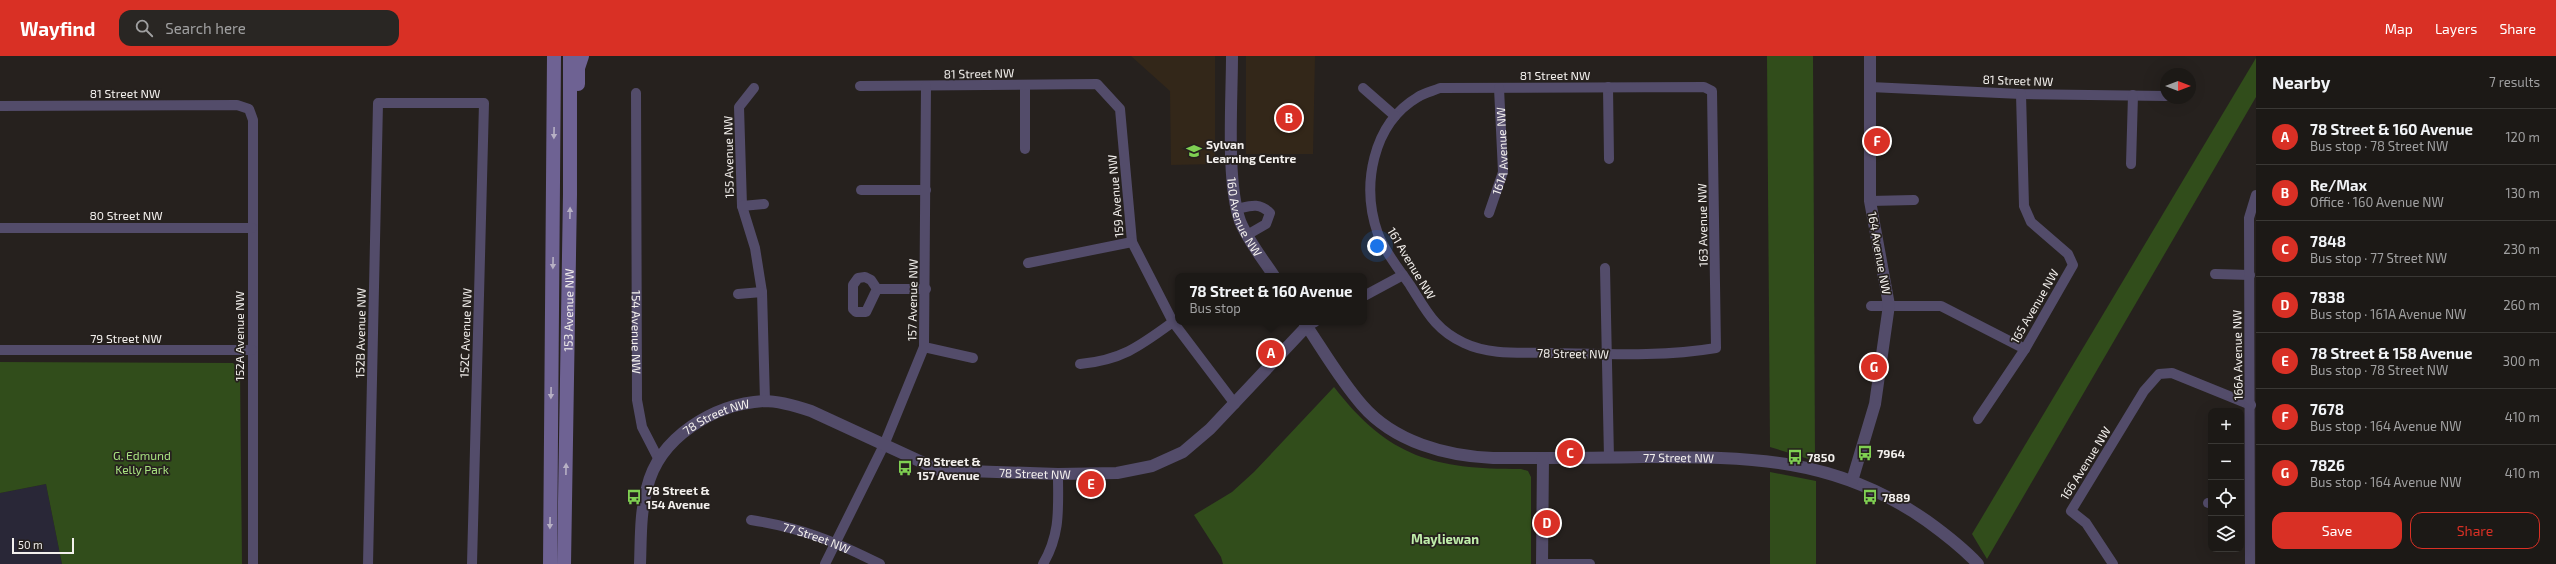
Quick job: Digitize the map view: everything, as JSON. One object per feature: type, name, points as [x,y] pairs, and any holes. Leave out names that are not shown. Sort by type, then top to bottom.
[{"type":"main road","points":[[544,56],[551,75],[554,94]]},
{"type":"main road","name":"153 Avenue NW","points":[[550,564],[554,56]]},
{"type":"main road","name":"153 Avenue NW","points":[[564,564],[570,194],[570,56]]},
{"type":"main road","points":[[570,194],[577,148],[578,68],[582,56]]},
{"type":"street","name":"160 Avenue NW","points":[[1232,56],[1233,184],[1237,209],[1248,235],[1272,273]]},
{"type":"street","name":"164 Avenue NW","points":[[1852,481],[1875,404],[1889,305],[1870,200],[1870,56]]},
{"type":"street","name":"81 Street NW","points":[[860,86],[1097,84]]},
{"type":"street","name":"159 Avenue NW","points":[[1097,84],[1120,109],[1132,242],[1174,322]]},
{"type":"street","points":[[1025,85],[1025,149]]},
{"type":"street","name":"157 Avenue NW","points":[[825,564],[835,541],[884,445],[924,348],[926,289],[926,86]]},
{"type":"street","points":[[1608,87],[1609,159]]},
{"type":"street","name":"81 Street NW","points":[[1395,116],[1418,96],[1440,88],[1704,87],[1712,91],[1712,101]]},
{"type":"street","name":"81 Street NW","points":[[1870,87],[2021,94],[2160,96]]},
{"type":"street","name":"155 Avenue NW","points":[[754,88],[739,107],[742,206],[755,248],[762,292],[765,401]]},
{"type":"street","points":[[1363,88],[1395,116]]},
{"type":"street","name":"161A Avenue NW","points":[[1489,213],[1503,172],[1499,88]]},
{"type":"street","name":"154 Avenue NW","points":[[636,93],[637,400],[642,427],[659,460]]},
{"type":"street","name":"165 Avenue NW","points":[[1978,419],[2025,348],[2073,265],[2068,254],[2031,222],[2024,206],[2021,94]]},
{"type":"street","points":[[2131,164],[2132,95]]},
{"type":"street","name":"163 Avenue NW","points":[[1712,101],[1718,322],[1716,348]]},
{"type":"street","name":"152C Avenue NW","points":[[378,103],[484,103],[472,564]]},
{"type":"street","name":"152B Avenue NW","points":[[368,564],[378,103]]},
{"type":"street","name":"81 Street NW","points":[[0,106],[237,105],[249,109]]},
{"type":"street","name":"152A Avenue NW","points":[[249,109],[253,120],[253,564]]},
{"type":"street","name":"161 Avenue NW","points":[[1395,116],[1375,154],[1370,177],[1370,201],[1378,235],[1436,326]]},
{"type":"street","points":[[861,190],[926,190]]},
{"type":"street","name":"166A Avenue NW","points":[[2250,564],[2246,506],[2251,405],[2249,218],[2256,195]]},
{"type":"street","name":"164 Avenue NW","points":[[1870,200],[1914,200]]},
{"type":"street","name":"155 Avenue NW","points":[[742,206],[764,204]]},
{"type":"street","points":[[1237,209],[1256,204],[1264,207],[1270,213],[1266,224],[1248,235]]},
{"type":"street","name":"80 Street NW","points":[[0,228],[252,228]]},
{"type":"street","points":[[1028,263],[1132,242]]},
{"type":"street","points":[[1605,268],[1609,458]]},
{"type":"street","points":[[2215,274],[2250,275]]},
{"type":"street","points":[[1367,294],[1403,275]]},
{"type":"street","points":[[877,289],[926,289]]},
{"type":"street","points":[[738,294],[762,292]]},
{"type":"street","points":[[1889,305],[1941,306],[2025,348]]},
{"type":"street","name":"164 Avenue NW","points":[[1871,306],[1889,305]]},
{"type":"street","points":[[1080,364],[1104,362],[1132,351],[1174,322]]},
{"type":"street","name":"159 Avenue NW","points":[[1176,325],[1235,404]]},
{"type":"street","name":"78 Street NW","points":[[659,460],[671,445],[704,417],[742,404],[765,401],[790,404],[811,411],[939,470],[1058,474],[1117,473],[1152,466],[1183,452],[1210,429],[1307,325]]},
{"type":"street","name":"77 Street NW","points":[[1310,325],[1363,406],[1387,426],[1409,439],[1441,452],[1464,457],[1742,458],[1794,464],[1852,481],[1915,513],[1968,553],[1978,564]]},
{"type":"street","name":"78 Street NW","points":[[1436,326],[1464,343],[1492,352],[1608,354],[1699,351],[1716,348]]},
{"type":"street","points":[[924,348],[973,358]]},
{"type":"street","name":"79 Street NW","points":[[0,350],[252,350]]},
{"type":"street","name":"166 Avenue NW","points":[[2113,564],[2086,523],[2071,511],[2144,391],[2160,374],[2172,373],[2251,405]]},
{"type":"street","points":[[1543,458],[1542,564],[1590,564]]},
{"type":"street","points":[[640,564],[641,518],[647,487],[659,460]]},
{"type":"street","points":[[1043,564],[1052,548],[1058,530],[1058,474]]},
{"type":"street","name":"77 Street NW","points":[[751,520],[790,526],[835,541],[880,564]]},
{"type":"shaded area","points":[[1131,56],[1215,56],[1215,164],[1171,165],[1170,91]]},
{"type":"shaded area","points":[[1246,56],[1315,56],[1313,154],[1246,154]]},
{"type":"shaded area","points":[[46,484],[62,564],[0,564],[0,493]]},
{"type":"green space","points":[[1767,56],[1813,56],[1815,461],[1770,447]]},
{"type":"green space","points":[[2256,58],[2256,97],[1987,559],[1972,534]]},
{"type":"green space","name":"G. Edmund Kelly Park","points":[[0,362],[233,363],[240,370],[242,564],[62,564],[46,484],[0,493]]},
{"type":"green space","points":[[1334,387],[1354,411],[1374,430],[1394,444],[1416,455],[1438,462],[1463,466],[1521,469],[1528,471],[1531,477],[1531,564],[1223,564],[1221,557],[1194,515],[1232,492],[1254,472]]},
{"type":"green space","points":[[1770,472],[1816,481],[1816,564],[1770,564]]},
{"type":"place","name":"Re/Max","points":[[1289,118]]},
{"type":"place","name":"7678","points":[[1877,141]]},
{"type":"place","name":"Sylvan Learning Centre","points":[[1194,151]]},
{"type":"place","name":"78 Street & 160 Avenue","points":[[1271,353]]},
{"type":"place","name":"7826","points":[[1874,367]]},
{"type":"place","name":"7848","points":[[1570,453]]},
{"type":"place","name":"7964","points":[[1865,453]]},
{"type":"place","name":"7850","points":[[1795,457]]},
{"type":"place","name":"78 Street & 157 Avenue","points":[[905,468]]},
{"type":"place","name":"78 Street & 158 Avenue","points":[[1091,484]]},
{"type":"place","name":"78 Street & 154 Avenue","points":[[634,497]]},
{"type":"place","name":"7889","points":[[1870,497]]},
{"type":"place","name":"7838","points":[[1547,523]]},
{"type":"district","name":"Mayliewan","points":[[1445,539]]}]
